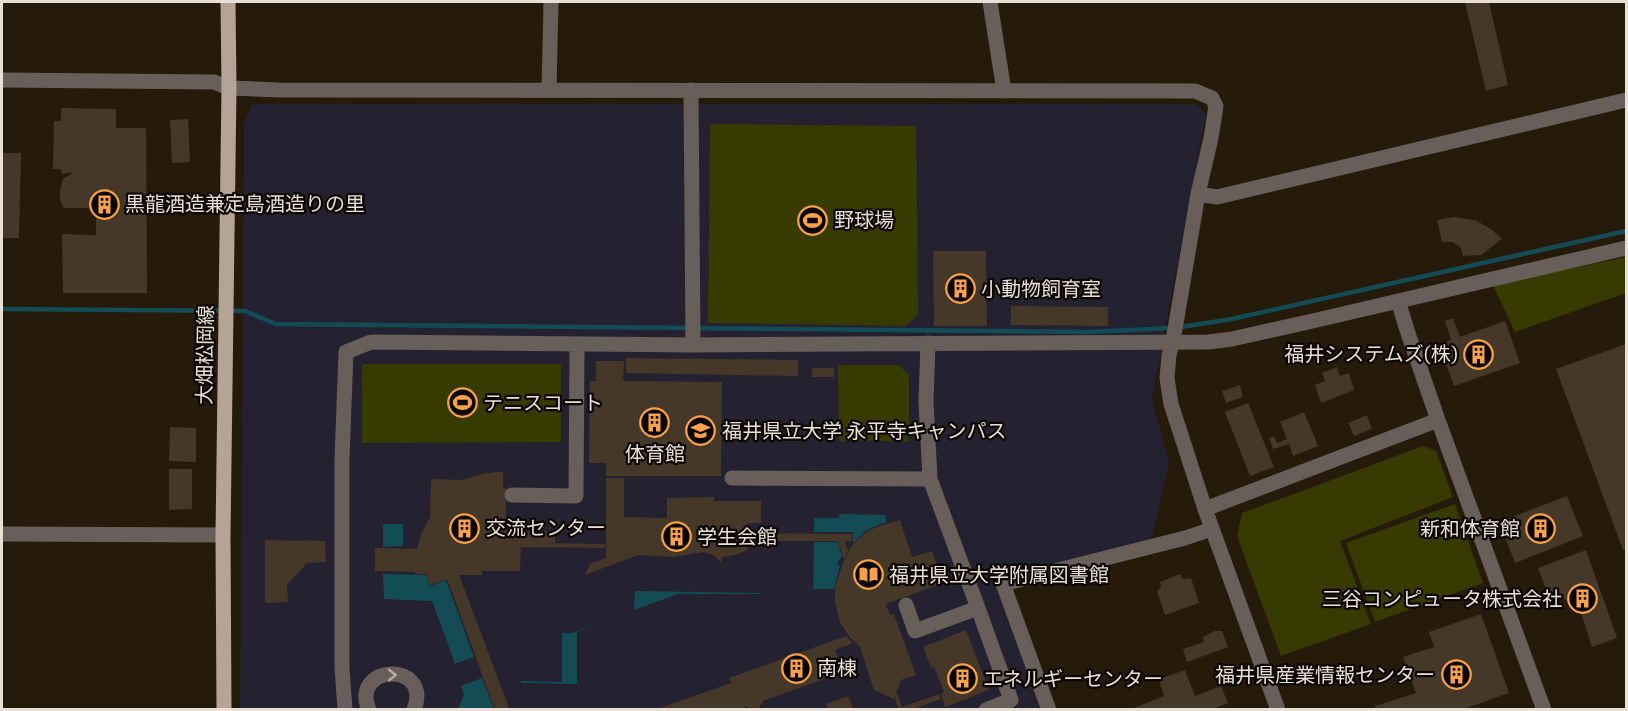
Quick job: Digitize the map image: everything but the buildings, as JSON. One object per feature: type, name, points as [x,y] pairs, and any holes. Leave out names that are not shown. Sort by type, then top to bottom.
[{"type":"main road","name":"大畑松岡線","points":[[224,710],[223,535],[230,88],[228,2]]},
{"type":"street","points":[[549,90],[550,2]]},
{"type":"street","points":[[990,2],[1004,91]]},
{"type":"street","points":[[2,80],[214,82],[230,88],[279,90],[1196,91],[1212,98],[1216,105],[1215,117],[1198,195],[1169,355],[1167,378],[1171,404],[1205,509],[1278,710]]},
{"type":"street","points":[[691,90],[693,345]]},
{"type":"street","points":[[1198,195],[1217,197],[1626,100]]},
{"type":"street","points":[[414,710],[417,699],[412,683],[401,675],[390,673],[373,681],[368,688],[368,703],[342,708],[342,459],[346,351],[372,342],[693,345],[1209,342],[1232,339],[1398,302],[1626,248]]},
{"type":"street","points":[[1398,302],[1438,420],[1544,710]]},
{"type":"street","points":[[928,343],[926,401],[930,478],[1011,700],[986,710]]},
{"type":"street","points":[[512,495],[576,496],[577,344]]},
{"type":"street","points":[[1205,509],[1438,420]]},
{"type":"street","points":[[732,478],[930,478]]},
{"type":"street","points":[[1049,710],[1004,584],[1212,529]]},
{"type":"street","points":[[2,534],[223,535]]},
{"type":"street","points":[[906,605],[915,632],[978,608]]},
{"type":"shaded area","name":"福井県立大学 永平寺キャンパス","points":[[252,104],[1196,104],[1206,114],[1152,399],[1169,463],[1151,541],[994,582],[1041,709],[240,710],[244,123]]},
{"type":"shaded area","name":"野球場","points":[[710,124],[916,126],[918,314],[906,326],[708,323]]},
{"type":"shaded area","points":[[1626,257],[1626,293],[1515,332],[1493,285]]},
{"type":"shaded area","name":"テニスコート","points":[[362,364],[561,364],[561,442],[362,443]]},
{"type":"shaded area","points":[[838,365],[899,365],[909,375],[909,441],[839,441]]},
{"type":"shaded area","points":[[1423,446],[1436,451],[1453,497],[1340,541],[1371,624],[1281,656],[1237,536],[1242,513]]},
{"type":"shaded area","points":[[1455,504],[1483,583],[1375,622],[1346,543]]},
{"type":"water","points":[[839,514],[885,515],[886,522],[867,530],[853,543],[853,532],[814,532],[814,518],[839,518]]},
{"type":"water","points":[[383,524],[403,524],[403,546],[383,547]]},
{"type":"water","points":[[814,542],[837,542],[842,556],[837,564],[840,566],[834,589],[813,589]]},
{"type":"water","points":[[383,574],[426,575],[430,586],[446,580],[474,657],[455,664],[432,601],[384,599]]},
{"type":"water","points":[[635,591],[761,594],[678,594],[634,610]]},
{"type":"water","points":[[609,618],[577,632],[577,684],[521,683],[521,681],[562,682],[562,633],[573,633]]},
{"type":"water","points":[[482,678],[494,709],[458,709],[464,695],[461,686]]},
{"type":"waterway","points":[[2,309],[245,311],[276,324],[1088,332],[1152,329],[1232,319],[1626,231]]},
{"type":"place","name":"黒龍酒造兼定島酒造りの里","points":[[104,204]]},
{"type":"place","name":"野球場","points":[[813,220]]},
{"type":"place","name":"小動物飼育室","points":[[960,289]]},
{"type":"place","name":"福井システムズ(株)","points":[[1479,354]]},
{"type":"place","name":"テニスコート","points":[[462,403]]},
{"type":"place","name":"体育館","points":[[655,423]]},
{"type":"place","name":"福井県立大学 永平寺キャンパス","points":[[701,431]]},
{"type":"place","name":"交流センター","points":[[465,528]]},
{"type":"place","name":"新和体育館","points":[[1541,529]]},
{"type":"place","name":"学生会館","points":[[676,537]]},
{"type":"place","name":"福井県立大学附属図書館","points":[[868,575]]},
{"type":"place","name":"三谷コンピュータ株式会社","points":[[1583,599]]},
{"type":"place","name":"南棟","points":[[796,668]]},
{"type":"place","name":"福井県産業情報センター","points":[[1456,675]]},
{"type":"place","name":"エネルギーセンター","points":[[962,679]]}]
